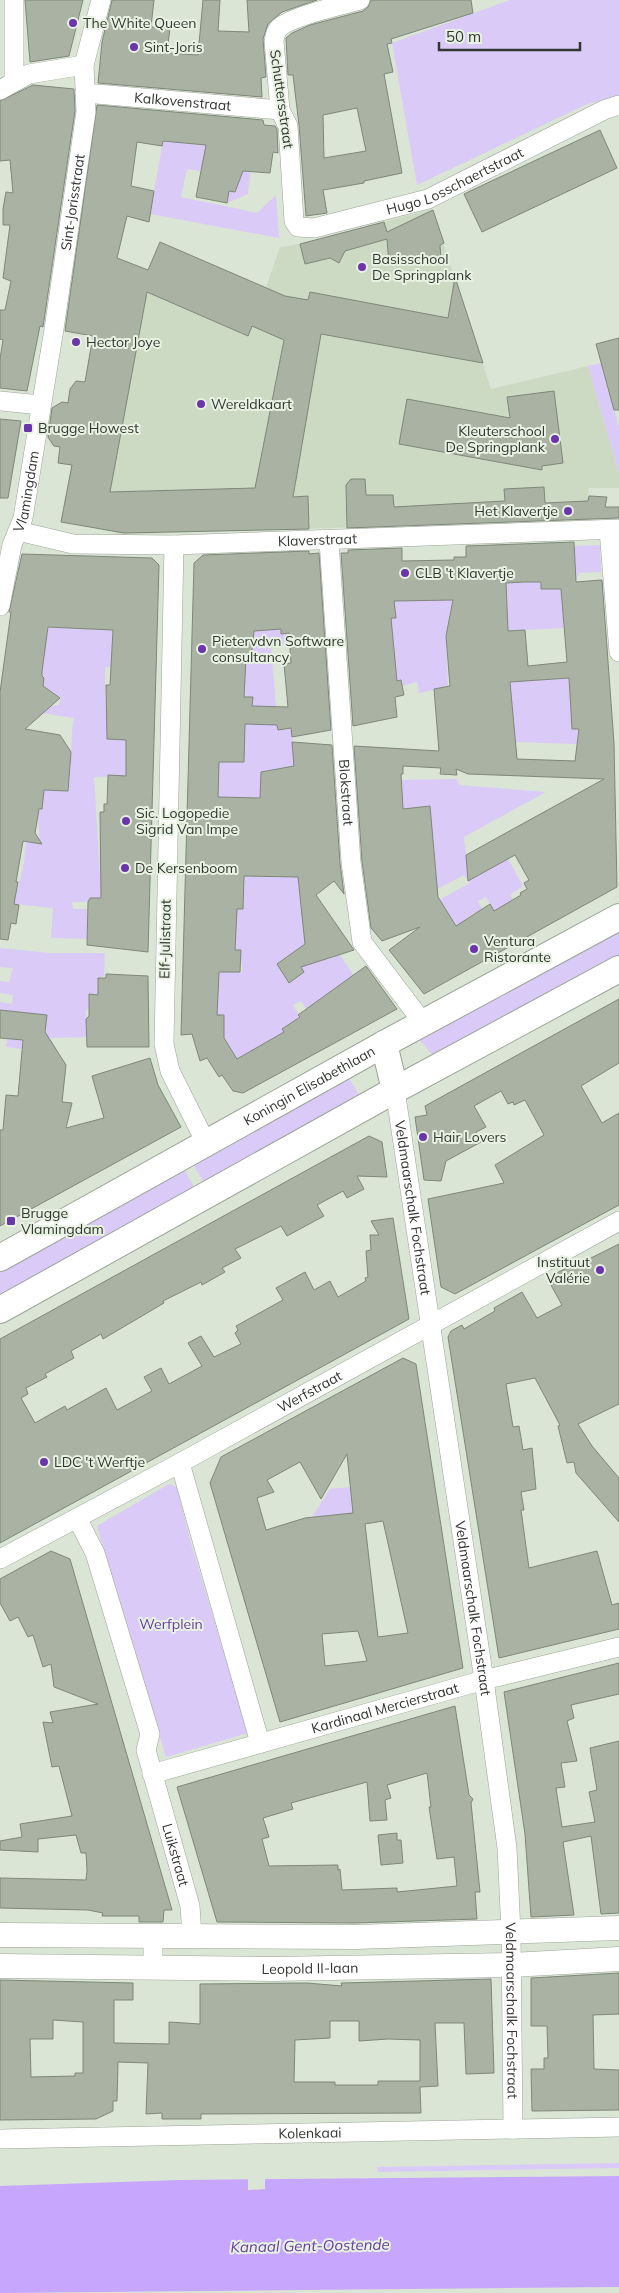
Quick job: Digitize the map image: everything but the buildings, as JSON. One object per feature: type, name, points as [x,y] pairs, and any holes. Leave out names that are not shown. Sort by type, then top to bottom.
[{"type":"main road","name":"Koningin Elisabethlaan","points":[[0,1258],[384,1044],[619,917]]},
{"type":"main road","points":[[0,1310],[395,1090],[619,969]]},
{"type":"main road","points":[[384,1044],[395,1090]]},
{"type":"street","points":[[7,86],[14,0]]},
{"type":"street","name":"Sint-Jorisstraat","points":[[41,405],[86,112],[84,65],[102,0]]},
{"type":"street","name":"Schuttersstraat","points":[[298,227],[294,221],[292,204],[288,126],[280,110],[274,41],[276,30],[298,18],[360,0]]},
{"type":"street","points":[[7,86],[30,74],[84,65]]},
{"type":"street","name":"Kalkovenstraat","points":[[85,93],[280,110]]},
{"type":"street","name":"Hugo Losschaertstraat","points":[[298,227],[314,228],[428,199],[611,107]]},
{"type":"street","points":[[0,401],[41,405]]},
{"type":"street","name":"Vlamingdam","points":[[0,606],[12,544],[23,518],[41,405]]},
{"type":"street","points":[[614,530],[619,652]]},
{"type":"street","name":"Klaverstraat","points":[[18,531],[73,544],[174,545],[614,530]]},
{"type":"street","name":"Blokstraat","points":[[330,541],[351,862],[362,942],[424,1024]]},
{"type":"street","name":"Elf-Julistraat","points":[[174,545],[164,1044],[170,1071],[206,1143]]},
{"type":"street","name":"Veldmaarschalk Fochstraat","points":[[395,1090],[484,1680],[507,1848],[512,1965],[513,2129]]},
{"type":"street","name":"Werfstraat","points":[[0,1559],[180,1463],[619,1221]]},
{"type":"street","points":[[180,1463],[260,1743]]},
{"type":"street","points":[[77,1518],[95,1553],[150,1734],[146,1750],[152,1774]]},
{"type":"street","name":"Kardinaal Mercierstraat","points":[[152,1774],[484,1680],[619,1647]]},
{"type":"street","name":"Luikstraat","points":[[152,1774],[190,1906],[192,1936]]},
{"type":"street","points":[[0,1934],[356,1937],[619,1928]]},
{"type":"street","points":[[153,1936],[153,1969]]},
{"type":"street","name":"Leopold II-laan","points":[[0,1966],[153,1969],[512,1965],[619,1959]]},
{"type":"street","name":"Kolenkaai","points":[[0,2139],[619,2127]]},
{"type":"shaded area","points":[[432,209],[491,389],[588,366],[619,473],[619,488],[588,488],[591,520],[546,521],[544,487],[518,488],[520,522],[115,535],[115,526],[61,522],[71,465],[58,463],[60,447],[52,446],[47,437],[52,408],[61,402],[67,403],[71,386],[76,381],[84,384],[93,336],[124,341],[139,267],[148,270],[160,242],[266,288],[280,247],[300,244]]},
{"type":"green space","points":[[510,0],[619,0],[619,95],[585,105],[417,185],[392,43]]},
{"type":"green space","points":[[163,141],[253,150],[248,194],[227,203],[229,191],[235,192],[239,182],[237,177],[203,164],[200,171],[187,169],[181,197],[257,213],[276,195],[279,238],[150,214]]},
{"type":"green space","points":[[602,363],[619,428],[619,473],[588,366]]},
{"type":"green space","points":[[600,545],[601,572],[579,573],[575,582],[572,615],[563,616],[563,628],[508,631],[506,583],[541,582],[541,589],[547,589],[575,573],[574,546]]},
{"type":"green space","points":[[446,560],[455,562],[453,597],[446,636],[448,687],[419,693],[417,682],[402,686],[401,681],[397,681],[377,619],[395,618],[364,582],[447,583]]},
{"type":"green space","points":[[225,626],[281,629],[281,634],[289,634],[290,645],[271,645],[278,730],[291,728],[293,748],[307,776],[262,771],[261,798],[221,797],[218,801],[214,762],[245,732],[245,724],[226,705],[252,706],[253,698],[225,697]]},
{"type":"green space","points":[[47,627],[113,630],[112,647],[157,648],[157,669],[105,667],[106,719],[121,720],[107,733],[107,739],[143,740],[126,776],[94,777],[100,875],[113,875],[112,898],[90,898],[90,902],[72,902],[73,909],[87,909],[87,939],[51,938],[53,908],[14,904],[24,863],[26,841],[38,843],[39,839],[38,812],[42,809],[42,805],[25,802],[70,761],[74,718],[41,713],[51,706],[59,705],[61,697],[53,695],[54,693],[43,686],[42,671]]},
{"type":"green space","points":[[571,678],[572,729],[579,729],[577,744],[515,742],[510,682]]},
{"type":"green space","points":[[457,779],[459,785],[546,792],[464,837],[468,872],[481,874],[495,866],[492,860],[505,853],[523,886],[510,895],[513,900],[494,911],[486,897],[478,901],[482,909],[466,918],[468,921],[456,926],[452,920],[449,922],[437,901],[470,883],[464,875],[437,889],[430,806],[402,809],[398,780]]},
{"type":"green space","points":[[238,876],[298,877],[324,960],[340,955],[355,977],[309,1013],[301,1001],[293,1005],[306,1027],[291,1033],[286,1026],[282,1029],[284,1032],[277,1036],[283,1044],[258,1048],[249,1054],[242,1067],[223,1035],[224,1015],[213,1015],[214,971],[242,972],[242,962],[227,950],[237,909],[243,909],[244,885]]},
{"type":"green space","points":[[619,930],[619,956],[433,1056],[420,1040]]},
{"type":"green space","points":[[0,948],[51,953],[105,953],[104,976],[98,978],[98,995],[90,994],[86,1012],[87,1037],[50,1038],[59,1054],[6,1047],[9,1025],[0,1024],[0,1002],[12,1004],[13,995],[0,993],[0,981],[9,982],[13,968],[0,967]]},
{"type":"green space","points":[[349,1078],[360,1097],[204,1183],[193,1164]]},
{"type":"green space","points":[[184,1169],[194,1187],[0,1300],[0,1272]]},
{"type":"green space","name":"Werfplein","points":[[169,1484],[177,1487],[190,1540],[248,1733],[166,1757],[97,1526]]},
{"type":"green space","points":[[350,1487],[353,1514],[312,1517],[330,1489]]},
{"type":"green space","points":[[619,2163],[619,2168],[378,2172],[377,2167]]},
{"type":"water","name":"Kanaal Gent-Oostende","points":[[619,2176],[619,2287],[0,2293],[0,2186],[180,2180]]},
{"type":"pier","points":[[265,2176],[265,2189],[248,2190],[248,2177]]},
{"type":"place","name":"The White Queen","points":[[73,23]]},
{"type":"place","name":"Sint-Joris","points":[[134,47]]},
{"type":"place","name":"Basisschool De Springplank","points":[[362,267]]},
{"type":"place","name":"Hector Joye","points":[[76,342]]},
{"type":"place","name":"Wereldkaart","points":[[201,404]]},
{"type":"place","name":"Brugge Howest","points":[[28,428]]},
{"type":"place","name":"Kleuterschool De Springplank","points":[[555,439]]},
{"type":"place","name":"Het Klavertje","points":[[568,511]]},
{"type":"place","name":"CLB 't Klavertje","points":[[405,573]]},
{"type":"place","name":"Pietervdvn Software consultancy","points":[[202,649]]},
{"type":"place","name":"Sic. Logopedie Sigrid Van Impe","points":[[126,821]]},
{"type":"place","name":"De Kersenboom","points":[[125,868]]},
{"type":"place","name":"Ventura Ristorante","points":[[474,949]]},
{"type":"place","name":"Hair Lovers","points":[[423,1137]]},
{"type":"place","name":"Brugge Vlamingdam","points":[[11,1221]]},
{"type":"place","name":"Instituut Valérie","points":[[600,1270]]},
{"type":"place","name":"LDC 't Werftje","points":[[44,1462]]}]
